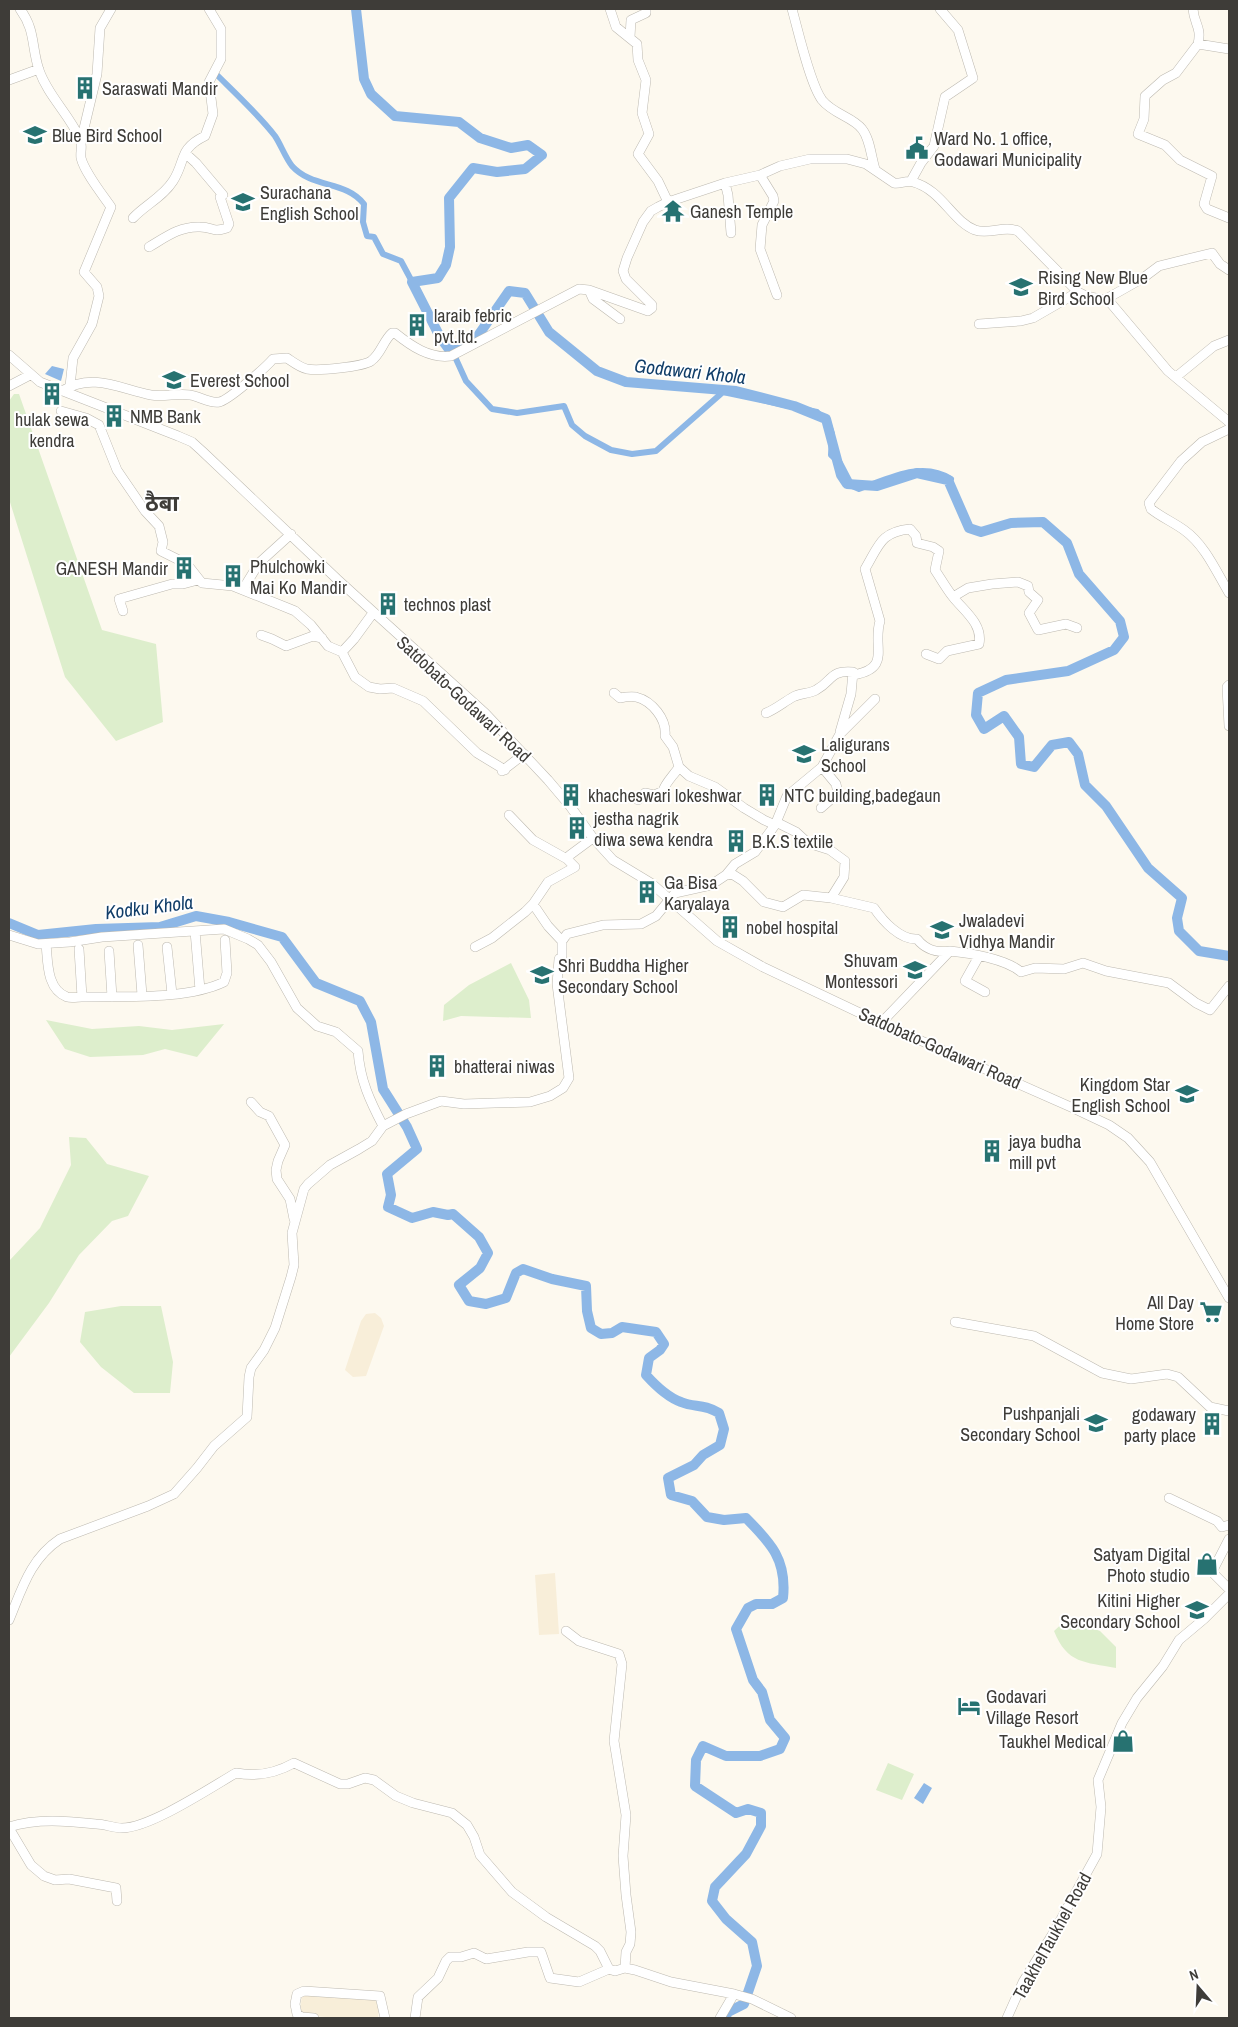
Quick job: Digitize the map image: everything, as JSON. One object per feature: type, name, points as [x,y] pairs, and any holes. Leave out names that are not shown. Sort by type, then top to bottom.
[{"type":"street","points":[[20,9],[27,18],[33,32],[33,45],[46,87],[82,141]]},
{"type":"street","points":[[112,9],[100,28],[97,74],[82,141],[81,156],[84,165],[111,207],[84,272],[97,287],[99,296],[92,324],[73,358],[66,388],[89,382],[110,383],[151,395],[189,394],[218,403],[227,399],[247,381],[262,371],[273,359],[279,357],[287,358],[309,370],[354,368],[371,361],[381,350],[388,336],[395,333],[408,344],[424,352],[438,356],[451,356],[574,290],[589,290],[648,311],[652,308],[652,305],[626,279],[623,271],[643,222],[652,211],[668,202],[725,183],[760,175],[780,166],[810,159],[847,159],[866,164],[875,168],[894,182],[911,181],[935,193],[966,224],[975,230],[992,232],[1008,229],[1018,231],[1078,292],[1086,296],[1106,299],[1144,278],[1159,266],[1212,253],[1220,264],[1229,270]]},
{"type":"street","points":[[133,218],[143,207],[156,200],[173,181],[184,153],[194,141],[205,136],[213,114],[209,82],[221,59],[222,29],[209,9]]},
{"type":"street","points":[[610,9],[616,28],[637,44],[638,60],[646,80],[642,113],[649,134],[638,154],[658,181],[668,202]]},
{"type":"street","points":[[630,37],[631,20],[646,13],[646,9]]},
{"type":"street","points":[[792,9],[809,68],[821,98],[833,111],[861,127],[866,135],[875,168]]},
{"type":"street","points":[[911,181],[921,163],[934,146],[945,97],[973,78],[958,30],[940,9]]},
{"type":"street","points":[[1193,9],[1199,27],[1198,44],[1176,73],[1163,80],[1145,96],[1144,119],[1138,134],[1165,145],[1180,160],[1212,176],[1204,204],[1208,209],[1229,218]]},
{"type":"street","points":[[1198,44],[1229,49]]},
{"type":"street","points":[[9,80],[39,69]]},
{"type":"street","points":[[149,247],[175,231],[188,227],[203,227],[216,231],[227,228],[229,224],[220,197],[223,195],[196,163],[184,153]]},
{"type":"street","points":[[760,175],[774,201],[762,225],[760,249],[777,295]]},
{"type":"street","points":[[725,183],[728,195],[731,233]]},
{"type":"street","points":[[589,290],[593,299],[620,319]]},
{"type":"street","points":[[980,324],[1021,321],[1033,318],[1078,292]]},
{"type":"street","points":[[1106,299],[1161,364],[1204,403],[1229,422]]},
{"type":"street","points":[[1176,377],[1214,346],[1229,340]]},
{"type":"street","name":"Satdobato-Godawari Road","points":[[9,356],[40,382],[66,388],[192,442],[373,613],[485,713],[570,806],[592,838],[613,860],[652,883],[729,950],[882,1023],[1073,1108],[1109,1125],[1128,1138],[1150,1162],[1229,1298]]},
{"type":"street","points":[[9,386],[30,375]]},
{"type":"street","points":[[61,411],[86,418],[98,425],[117,470],[145,511],[159,526],[163,542],[160,551],[187,564],[202,583],[225,584],[243,589],[295,611],[311,625],[328,646],[342,652],[355,677],[369,687],[380,689],[393,688],[423,701],[477,753],[502,771],[524,754]]},
{"type":"street","points":[[1229,429],[1202,442],[1181,461],[1149,503],[1151,509],[1184,530],[1197,542],[1229,593]]},
{"type":"street","points":[[854,675],[871,670],[877,664],[879,653],[877,629],[880,621],[866,577],[866,569],[888,534],[893,532],[910,529],[916,536],[917,543],[940,551],[935,570],[953,597],[978,628],[980,639],[978,644],[947,651],[939,659],[926,654]]},
{"type":"street","points":[[243,589],[259,563],[291,534]]},
{"type":"street","points":[[123,611],[118,599],[172,584],[183,584],[198,580]]},
{"type":"street","points":[[953,597],[968,588],[1018,582],[1028,586],[1029,592],[1038,600],[1029,613],[1038,630],[1066,624],[1077,628]]},
{"type":"street","points":[[342,652],[373,613]]},
{"type":"street","points":[[261,635],[286,646],[313,636],[322,638]]},
{"type":"street","points":[[766,714],[795,696],[810,693],[821,688],[829,678],[841,671],[853,672],[854,675]]},
{"type":"street","points":[[9,1620],[30,1570],[49,1546],[60,1539],[148,1506],[174,1494],[214,1446],[247,1417],[251,1368],[264,1350],[275,1328],[291,1277],[294,1265],[291,1242],[294,1224],[304,1190],[308,1184],[330,1165],[372,1140],[383,1126],[406,1114],[441,1101],[464,1104],[530,1102],[550,1096],[563,1088],[569,1078],[557,984],[558,959],[562,956],[562,941],[567,934],[603,925],[641,924],[656,916],[675,894],[711,884],[726,875],[735,864],[755,852],[776,823],[786,796],[822,767],[840,734],[854,675]]},
{"type":"street","points":[[1229,685],[1227,687],[1229,726]]},
{"type":"street","points":[[614,693],[620,698],[634,696],[652,706],[666,728],[665,736],[673,747],[679,768],[663,790],[654,795],[645,793],[638,800]]},
{"type":"street","points":[[840,734],[875,699]]},
{"type":"street","points":[[820,808],[838,793],[836,784],[822,767]]},
{"type":"street","points":[[679,768],[694,774],[716,787],[744,808],[796,832],[808,843],[830,850],[845,861],[844,877],[831,898]]},
{"type":"street","points":[[475,947],[492,938],[533,904],[548,882],[575,867],[567,859],[533,840],[509,815]]},
{"type":"street","points":[[567,859],[592,838]]},
{"type":"street","points":[[726,875],[732,874],[743,881],[764,902],[783,907],[803,895],[831,898],[874,908],[885,923],[912,940],[917,939],[923,947],[937,952],[966,952],[1011,964],[1021,972],[1035,968],[1064,969],[1083,963],[1106,970],[1169,982],[1196,1003],[1210,1010],[1229,986]]},
{"type":"street","points":[[533,904],[548,926],[562,941]]},
{"type":"street","points":[[9,934],[38,944],[102,937],[224,929],[248,938],[258,945],[272,962],[297,1008],[318,1026],[336,1032],[358,1051],[359,1070],[364,1088],[383,1126]]},
{"type":"street","points":[[195,931],[200,990]]},
{"type":"street","points":[[46,944],[51,980],[57,990],[67,997],[112,997],[172,994],[214,987],[224,982],[227,973],[225,940]]},
{"type":"street","points":[[138,945],[142,996]]},
{"type":"street","points":[[167,947],[172,994]]},
{"type":"street","points":[[79,949],[82,997]]},
{"type":"street","points":[[109,951],[112,997]]},
{"type":"street","points":[[882,1023],[950,951]]},
{"type":"street","points":[[978,956],[965,981],[985,992]]},
{"type":"street","points":[[251,1102],[260,1112],[269,1116],[285,1145],[278,1161],[277,1179],[290,1199],[294,1224]]},
{"type":"street","points":[[955,1322],[1034,1336],[1102,1373],[1131,1379],[1167,1374],[1178,1377],[1210,1407],[1229,1411]]},
{"type":"street","points":[[1169,1498],[1217,1521],[1222,1527],[1229,1525]]},
{"type":"street","points":[[1229,1539],[1212,1572],[1229,1589]]},
{"type":"street","name":"TaakhelTaukhel Road","points":[[1007,2018],[1022,1982],[1054,1932],[1097,1854],[1100,1808],[1098,1780],[1122,1724],[1136,1698],[1164,1666],[1178,1640],[1204,1619],[1229,1594]]},
{"type":"street","points":[[566,1631],[579,1641],[619,1654],[622,1664],[614,1741],[626,1815],[623,1856],[631,1932],[630,1944],[626,1952],[625,1968]]},
{"type":"street","points":[[117,1901],[116,1888],[69,1879],[55,1880],[44,1876],[31,1865],[9,1827],[38,1821],[98,1824],[122,1828],[133,1827],[174,1809],[236,1773],[249,1776],[263,1774],[285,1768],[294,1763],[340,1784],[348,1784],[365,1778],[374,1780],[396,1796],[413,1804],[452,1813],[472,1832],[480,1855],[512,1892],[546,1917],[595,1946],[600,1950],[609,1969]]},
{"type":"street","points":[[415,2018],[418,1997],[438,1978],[450,1956],[461,1957],[474,1953],[486,1959],[528,1952],[540,1952],[550,1978],[579,1982],[609,1969],[615,1971],[625,1968],[671,1982],[752,1999],[791,2018]]},
{"type":"street","points":[[314,2018],[302,2017],[298,2014],[295,2004],[297,1994],[304,1991],[380,1996],[384,2018]]},
{"type":"street","points":[[720,2018],[737,1995]]},
{"type":"shaded area","points":[[375,1313],[381,1318],[384,1326],[366,1376],[353,1377],[345,1370],[361,1321],[366,1314]]},
{"type":"shaded area","points":[[555,1573],[559,1634],[539,1635],[535,1575]]},
{"type":"shaded area","points":[[302,1993],[380,2000],[378,2018],[338,2018],[300,2015]]},
{"type":"green space","points":[[14,394],[19,394],[102,630],[156,644],[163,722],[116,741],[65,677],[9,499],[9,401]]},
{"type":"green space","points":[[511,963],[529,1000],[531,1018],[461,1016],[443,1021],[444,1005],[469,985]]},
{"type":"green space","points":[[46,1020],[92,1029],[139,1026],[172,1030],[224,1024],[197,1057],[165,1049],[143,1055],[90,1057],[65,1049]]},
{"type":"green space","points":[[69,1137],[86,1138],[107,1164],[149,1176],[128,1216],[112,1221],[79,1255],[49,1303],[9,1357],[9,1261],[40,1228],[71,1165]]},
{"type":"green space","points":[[121,1306],[161,1306],[173,1362],[170,1393],[134,1393],[101,1367],[80,1342],[85,1312]]},
{"type":"green space","points":[[1067,1619],[1100,1631],[1116,1647],[1116,1668],[1078,1660],[1065,1650],[1054,1631]]},
{"type":"green space","points":[[888,1763],[914,1774],[902,1800],[876,1790]]},
{"type":"water","points":[[52,366],[64,369],[61,381],[45,374]]},
{"type":"water","points":[[924,1783],[932,1788],[923,1804],[914,1798]]},
{"type":"waterway","name":"Godawari Khola","points":[[356,9],[364,79],[371,94],[395,116],[459,122],[480,138],[511,148],[528,145],[542,155],[525,169],[497,172],[473,168],[449,198],[450,247],[446,265],[438,278],[412,282],[440,337],[451,352],[475,340],[509,291],[525,293],[549,332],[597,371],[626,382],[736,391],[794,406],[826,419],[841,475],[847,484],[877,486],[917,473],[948,480],[969,528],[981,532],[1011,523],[1043,522],[1067,543],[1079,574],[1120,621],[1124,637],[1114,650],[1068,671],[1006,680],[978,693],[976,715],[984,729],[1004,716],[1019,737],[1021,764],[1034,767],[1052,745],[1069,742],[1078,754],[1085,785],[1106,806],[1148,868],[1182,898],[1177,918],[1179,931],[1199,951],[1229,956]]},
{"type":"waterway","points":[[214,72],[269,128],[292,166],[309,178],[348,191],[364,204],[363,222],[367,236],[374,237],[383,254],[401,261],[440,334],[451,349]]},
{"type":"waterway","points":[[456,359],[466,381],[492,409],[517,413],[564,406],[572,425],[585,436],[611,450],[632,454],[656,451],[723,392],[817,412],[829,425],[832,434],[831,455],[840,463],[852,486],[859,489],[893,476],[917,471],[928,471],[951,479]]},
{"type":"waterway","name":"Kodku Khola","points":[[9,923],[38,935],[96,929],[160,927],[196,916],[229,922],[282,937],[316,983],[360,1001],[371,1022],[383,1089],[407,1127],[417,1149],[387,1174],[391,1195],[388,1207],[412,1218],[433,1212],[453,1214],[479,1237],[488,1253],[480,1268],[459,1285],[469,1301],[486,1304],[506,1298],[516,1273],[523,1269],[552,1279],[586,1286],[587,1311],[591,1328],[601,1334],[612,1333],[622,1327],[656,1332],[664,1344],[660,1350],[649,1358],[646,1375],[653,1383],[676,1400],[708,1408],[719,1413],[724,1429],[720,1445],[703,1455],[694,1465],[668,1478],[671,1495],[692,1501],[707,1517],[724,1520],[746,1518],[770,1544],[780,1563],[784,1585],[783,1598],[772,1604],[756,1604],[748,1608],[736,1629],[753,1680],[762,1692],[770,1720],[785,1738],[780,1749],[760,1756],[726,1756],[703,1746],[696,1760],[695,1786],[736,1813],[748,1809],[761,1813],[761,1826],[746,1854],[715,1887],[712,1901],[726,1919],[752,1942],[757,1966],[744,2004],[728,2012],[725,2018]]},
{"type":"place","name":"Saraswati Mandir","points":[[85,88]]},
{"type":"place","name":"Blue Bird School","points":[[35,135]]},
{"type":"place","name":"Ward No. 1 office, Godawari Municipality","points":[[917,148]]},
{"type":"place","name":"Surachana English School","points":[[243,202]]},
{"type":"place","name":"Ganesh Temple","points":[[673,211]]},
{"type":"place","name":"Rising New Blue Bird School","points":[[1021,287]]},
{"type":"place","name":"laraib febric pvt.ltd.","points":[[417,325]]},
{"type":"place","name":"Everest School","points":[[174,380]]},
{"type":"place","name":"hulak sewa kendra","points":[[52,394]]},
{"type":"place","name":"NMB Bank","points":[[114,416]]},
{"type":"place","name":"GANESH Mandir","points":[[184,568]]},
{"type":"place","name":"Phulchowki Mai Ko Mandir","points":[[233,576]]},
{"type":"place","name":"technos plast","points":[[388,604]]},
{"type":"place","name":"Laligurans School","points":[[804,754]]},
{"type":"place","name":"khacheswari lokeshwar","points":[[571,795]]},
{"type":"place","name":"NTC building,badegaun","points":[[767,795]]},
{"type":"place","name":"jestha nagrik diwa sewa kendra","points":[[577,828]]},
{"type":"place","name":"B.K.S textile","points":[[736,841]]},
{"type":"place","name":"Ga Bisa Karyalaya","points":[[647,892]]},
{"type":"place","name":"nobel hospital","points":[[730,927]]},
{"type":"place","name":"Jwaladevi Vidhya Mandir","points":[[942,930]]},
{"type":"place","name":"Shuvam Montessori","points":[[915,970]]},
{"type":"place","name":"Shri Buddha Higher Secondary School","points":[[542,975]]},
{"type":"place","name":"bhatterai niwas","points":[[437,1066]]},
{"type":"place","name":"Kingdom Star English School","points":[[1187,1094]]},
{"type":"place","name":"jaya budha mill pvt","points":[[992,1151]]},
{"type":"place","name":"All Day Home Store","points":[[1211,1312]]},
{"type":"place","name":"Pushpanjali Secondary School","points":[[1096,1423]]},
{"type":"place","name":"godawary party place","points":[[1212,1424]]},
{"type":"place","name":"Satyam Digital Photo studio","points":[[1207,1564]]},
{"type":"place","name":"Kitini Higher Secondary School","points":[[1197,1610]]},
{"type":"place","name":"Godavari Village Resort","points":[[969,1706]]},
{"type":"place","name":"Taukhel Medical","points":[[1123,1741]]},
{"type":"district","name":"ठैबा","points":[[162,503]]}]
